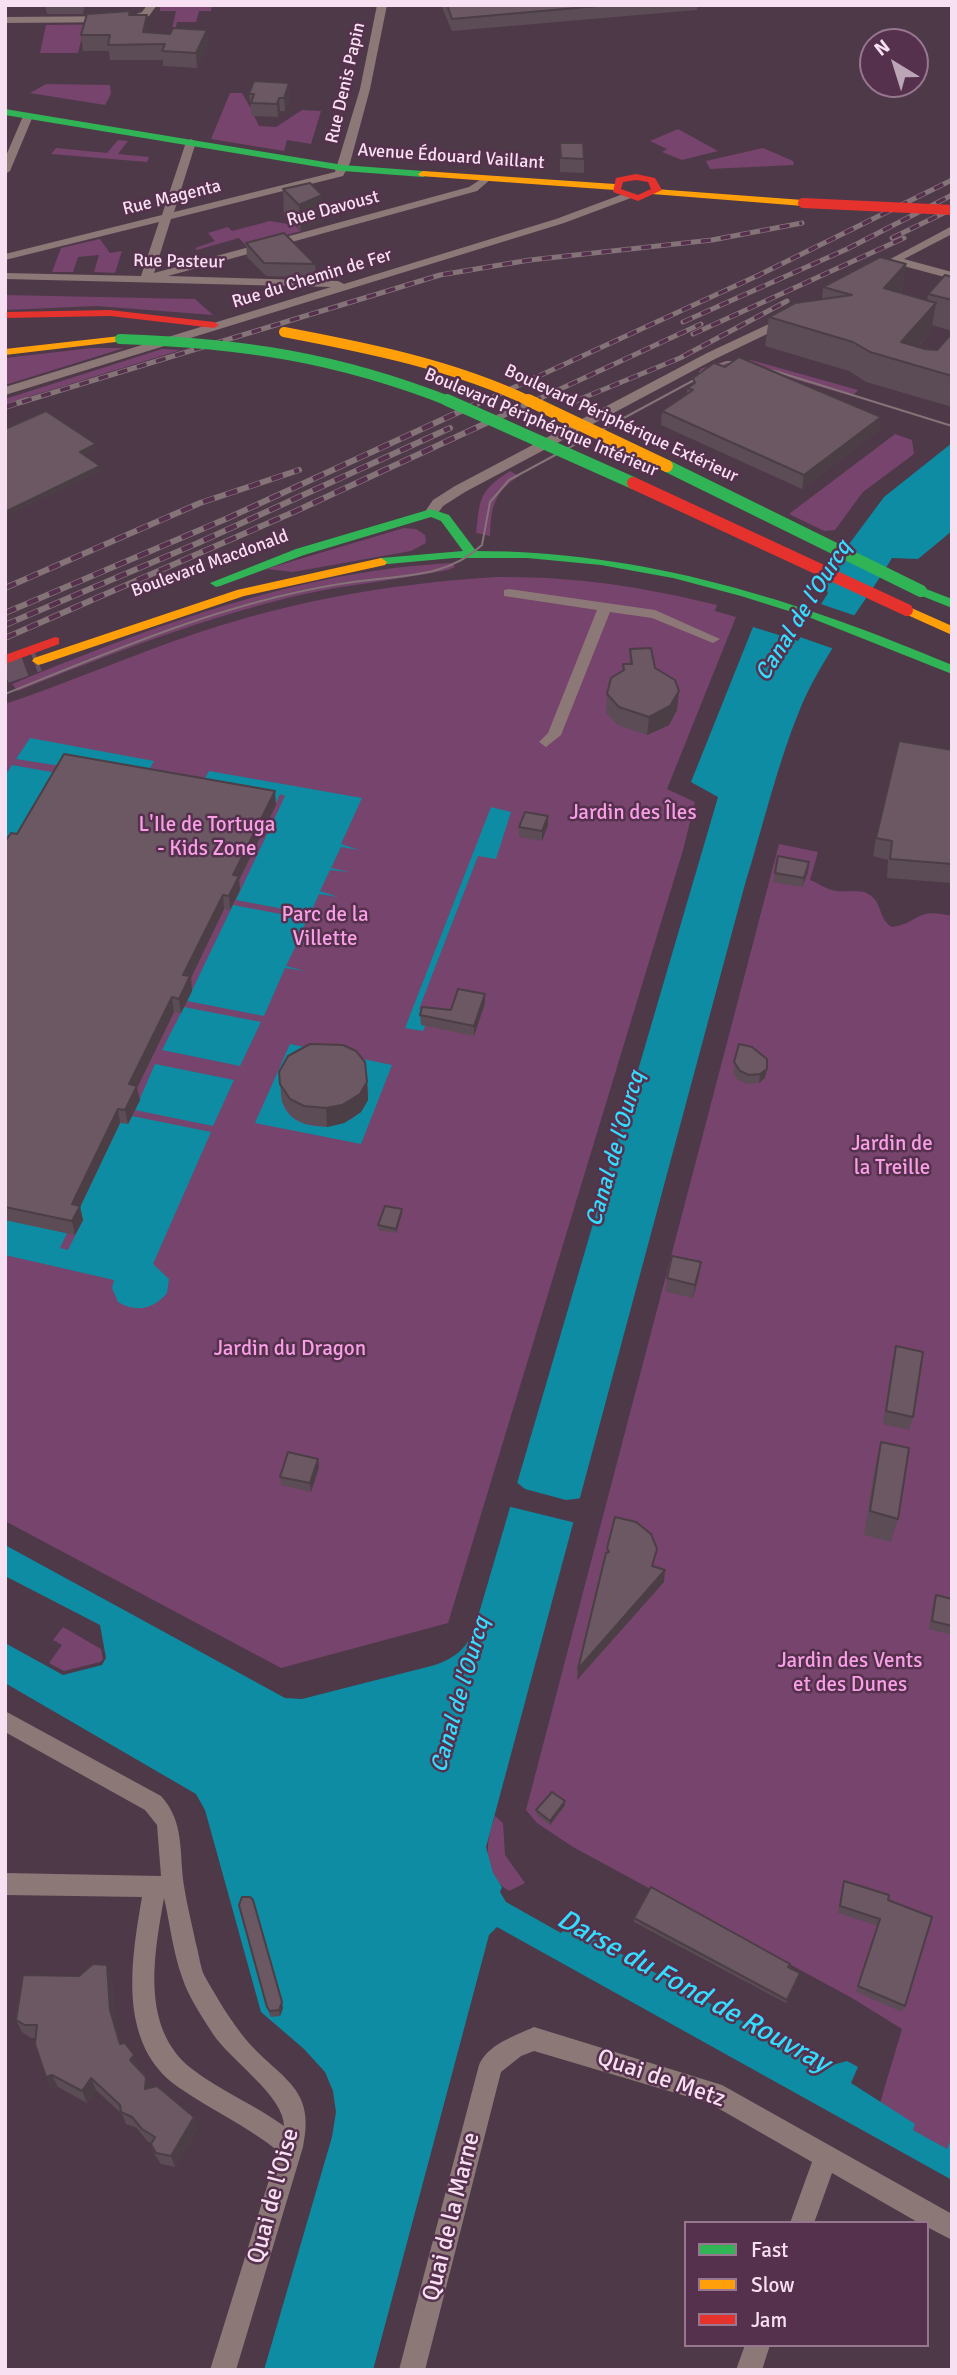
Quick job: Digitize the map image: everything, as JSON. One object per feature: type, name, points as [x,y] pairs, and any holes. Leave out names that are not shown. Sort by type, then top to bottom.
[{"type":"main road","name":"Avenue Édouard Vaillant","points":[[5,112],[343,168],[621,192],[622,179],[642,177],[655,183],[655,192],[950,211]]},
{"type":"main road","points":[[5,315],[84,311],[214,324]]},
{"type":"main road","name":"Boulevard Périphérique Extérieur","points":[[5,326],[113,322],[214,324],[281,332],[380,350],[504,389],[565,415],[952,604]]},
{"type":"main road","points":[[5,352],[120,340]]},
{"type":"main road","name":"Boulevard Périphérique Intérieur","points":[[5,343],[120,340],[188,342],[318,360],[397,383],[525,433],[952,631]]},
{"type":"main road","points":[[452,554],[430,524],[431,513],[445,518],[471,553]]},
{"type":"main road","name":"Boulevard Macdonald","points":[[204,587],[300,552],[431,513]]},
{"type":"main road","name":"Boulevard Macdonald","points":[[38,661],[188,607],[243,591],[354,566],[471,553],[590,562],[724,588],[882,639],[952,670]]},
{"type":"main road","name":"Boulevard Macdonald","points":[[5,660],[181,596]]},
{"type":"street","points":[[5,20],[132,19],[146,14],[152,5]]},
{"type":"street","name":"Rue Denis Papin","points":[[343,168],[365,89],[382,5]]},
{"type":"street","points":[[5,171],[29,116]]},
{"type":"street","points":[[146,279],[190,144]]},
{"type":"street","name":"Rue Magenta","points":[[5,257],[329,178],[343,168]]},
{"type":"street","name":"Rue Davoust","points":[[146,279],[473,189],[486,179]]},
{"type":"street","name":"Rue du Chemin de Fer","points":[[5,391],[600,208],[621,192]]},
{"type":"street","points":[[859,280],[952,229]]},
{"type":"street","points":[[894,260],[948,275]]},
{"type":"street","name":"Rue Pasteur","points":[[5,276],[352,285]]},
{"type":"street","points":[[431,513],[438,503],[460,489],[802,312]]},
{"type":"street","points":[[509,593],[655,614],[713,639]]},
{"type":"street","points":[[547,741],[554,735],[605,606]]},
{"type":"street","name":"Quai de l'Oise","points":[[5,1721],[159,1808],[168,1825],[164,1887],[192,1975],[205,2000],[240,2050],[282,2090],[295,2110],[296,2125],[291,2147],[223,2370]]},
{"type":"street","points":[[5,1884],[164,1887],[143,1978],[145,2011],[157,2044],[165,2059],[181,2076],[271,2129],[291,2147]]},
{"type":"street","name":"Quai de Metz","points":[[491,2065],[513,2048],[534,2039],[714,2093],[952,2228]]},
{"type":"street","name":"Quai de la Marne","points":[[412,2370],[491,2065]]},
{"type":"street","points":[[803,2221],[825,2158]]},
{"type":"street","points":[[749,2370],[757,2347]]},
{"type":"green space","points":[[160,5],[212,5],[211,11],[199,11],[196,22],[177,22],[175,32],[172,29],[176,11],[160,11]]},
{"type":"green space","points":[[131,24],[82,37],[78,53],[40,53],[46,25]]},
{"type":"green space","points":[[46,84],[110,85],[111,94],[105,105],[30,93]]},
{"type":"green space","points":[[230,93],[242,93],[250,107],[255,108],[252,112],[259,126],[276,127],[302,110],[321,111],[311,144],[287,140],[284,151],[211,139]]},
{"type":"green space","points":[[678,129],[718,151],[682,160],[662,152],[667,149],[650,141]]},
{"type":"green space","points":[[118,140],[128,141],[118,154],[149,157],[147,162],[51,154],[56,148],[107,153]]},
{"type":"green space","points":[[763,148],[793,161],[794,165],[710,169],[706,161]]},
{"type":"green space","points":[[270,221],[294,225],[301,231],[246,246],[239,238],[197,250],[195,248],[215,241],[208,233],[228,227],[232,231]]},
{"type":"green space","points":[[100,239],[110,253],[122,251],[115,273],[94,272],[99,255],[78,257],[73,272],[52,272],[61,248]]},
{"type":"green space","points":[[5,295],[195,299],[213,315],[97,306],[5,310]]},
{"type":"green space","points":[[92,348],[124,348],[5,385],[5,358]]},
{"type":"green space","points":[[162,349],[181,350],[5,404],[5,399]]},
{"type":"green space","points":[[751,360],[858,390],[852,396],[766,371],[710,374],[700,369],[726,361]]},
{"type":"green space","points":[[895,434],[912,440],[914,454],[863,492],[835,530],[824,531],[789,514]]},
{"type":"green space","points":[[510,471],[519,476],[510,482],[495,502],[490,536],[476,533],[482,497],[492,484]]},
{"type":"green space","points":[[404,528],[416,529],[425,535],[426,543],[411,551],[293,572],[266,569]]},
{"type":"green space","points":[[453,563],[455,567],[448,570],[318,591],[264,604],[157,638],[18,691],[12,684],[118,642],[283,589],[396,568]]},
{"type":"green space","name":"Parc de la Villette","points":[[497,577],[553,578],[636,588],[717,605],[715,611],[736,617],[667,789],[695,802],[683,850],[448,1623],[281,1668],[5,1521],[5,704],[175,641],[273,611],[384,589]]},
{"type":"green space","points":[[779,844],[818,852],[810,880],[833,890],[870,895],[877,903],[884,920],[892,927],[924,914],[952,916],[952,2137],[947,2150],[912,2130],[914,2124],[880,2103],[902,2029],[852,1998],[573,1847],[537,1823],[526,1810]]},
{"type":"green space","points":[[63,1627],[101,1649],[103,1659],[64,1671],[49,1663],[62,1645],[53,1640]]},
{"type":"green space","points":[[495,1816],[503,1823],[505,1855],[525,1883],[509,1891],[494,1876],[488,1857],[489,1836]]},
{"type":"water","name":"Canal de l'Ourcq","points":[[952,443],[952,531],[918,559],[892,558],[820,669],[800,709],[784,752],[745,884],[486,1847],[493,1873],[502,1887],[500,1892],[506,1902],[561,1933],[569,1925],[825,2067],[847,2061],[858,2067],[851,2083],[915,2124],[913,2130],[947,2149],[952,2137],[952,2180],[497,1927],[489,1935],[373,2370],[264,2370],[332,2137],[336,2112],[333,2091],[325,2072],[304,2049],[261,2012],[205,1810],[196,1794],[5,1683],[5,1643],[63,1675],[102,1665],[106,1658],[100,1625],[5,1576],[5,1545],[285,1698],[302,1699],[435,1665],[449,1659],[465,1646],[475,1627],[718,797],[691,782],[753,627],[798,641],[828,593],[821,582],[884,497]]},
{"type":"water","points":[[30,738],[154,761],[144,779],[16,759]]},
{"type":"water","points":[[12,765],[57,773],[5,857],[5,776]]},
{"type":"water","points":[[209,771],[362,798],[341,844],[359,850],[341,847],[331,868],[349,872],[330,870],[320,891],[338,897],[319,894],[310,914],[236,900],[285,796],[280,794],[276,803],[199,789]]},
{"type":"water","points":[[491,807],[511,812],[496,859],[478,856],[419,1009],[431,1012],[423,1031],[405,1028]]},
{"type":"water","points":[[233,905],[307,919],[298,941],[317,945],[297,943],[286,966],[305,971],[285,968],[264,1016],[187,1001]]},
{"type":"water","points":[[184,1007],[261,1022],[240,1066],[162,1050]]},
{"type":"water","points":[[290,1044],[392,1065],[361,1144],[255,1123]],"holes":[[[366,1080],[368,1098],[360,1112],[347,1121],[330,1126],[312,1125],[296,1120],[285,1108],[281,1090]]]},
{"type":"water","points":[[155,1064],[234,1080],[213,1126],[135,1110]]},
{"type":"water","points":[[132,1116],[211,1132],[153,1264],[169,1279],[167,1293],[156,1303],[144,1308],[118,1302],[112,1288],[114,1280],[5,1255],[5,1220],[67,1233],[60,1248],[68,1250],[83,1220],[75,1218],[120,1123]]},
{"type":"pier","points":[[818,603],[856,616],[837,650],[797,636]]},
{"type":"pier","points":[[515,1481],[525,1489],[566,1500],[583,1498],[576,1523],[507,1506]]},
{"type":"building","points":[[447,5],[609,5],[452,19]]},
{"type":"building","points":[[130,11],[129,15],[147,15],[143,32],[170,34],[173,28],[207,30],[196,53],[162,51],[165,44],[108,45],[110,35],[81,35],[87,14]]},
{"type":"building","points":[[254,81],[289,83],[284,98],[279,98],[277,104],[251,103],[254,94],[249,94]]},
{"type":"building","points":[[560,143],[583,143],[584,159],[561,158]]},
{"type":"building","points":[[310,183],[322,195],[299,205],[283,189]]},
{"type":"building","points":[[284,233],[315,264],[264,263],[246,243]]},
{"type":"building","points":[[880,257],[906,264],[884,288],[936,303],[901,342],[937,350],[952,333],[952,376],[870,352],[853,342],[769,317],[795,303],[852,295],[823,287]]},
{"type":"building","points":[[945,275],[952,277],[952,300],[928,294]]},
{"type":"building","points":[[739,357],[881,417],[804,475],[662,411],[693,390],[687,388],[695,383],[693,378],[714,363],[725,367]]},
{"type":"building","points":[[46,411],[96,444],[80,452],[100,466],[5,512],[5,429]]},
{"type":"building","points":[[651,648],[655,668],[675,680],[679,691],[670,706],[649,717],[619,707],[607,694],[611,678],[624,670],[623,664],[632,664],[630,649]]},
{"type":"building","points":[[899,741],[952,750],[952,864],[890,859],[892,841],[876,838]]},
{"type":"building","points":[[64,754],[275,791],[233,875],[239,876],[229,896],[223,895],[183,975],[190,976],[179,999],[172,997],[129,1084],[137,1086],[125,1110],[118,1109],[72,1204],[80,1206],[72,1221],[5,1207],[5,842],[11,833],[17,834]]},
{"type":"building","points":[[525,812],[548,816],[542,831],[519,827]]},
{"type":"building","points":[[778,856],[809,862],[804,878],[775,873]]},
{"type":"building","points":[[458,989],[485,994],[474,1026],[420,1015],[422,1007],[451,1010]]},
{"type":"building","points":[[310,1044],[343,1045],[356,1051],[365,1062],[367,1082],[360,1094],[342,1105],[326,1108],[304,1106],[290,1099],[280,1084],[279,1072],[288,1056]]},
{"type":"building","points":[[739,1044],[752,1047],[767,1059],[767,1069],[760,1074],[749,1075],[740,1071],[734,1062]]},
{"type":"building","points":[[385,1206],[402,1209],[396,1229],[378,1225]]},
{"type":"building","points":[[672,1256],[701,1262],[695,1285],[667,1278]]},
{"type":"building","points":[[896,1346],[923,1352],[913,1417],[886,1411]]},
{"type":"building","points":[[881,1442],[909,1448],[898,1519],[870,1511]]},
{"type":"building","points":[[288,1452],[318,1459],[310,1483],[280,1477]]},
{"type":"building","points":[[615,1517],[636,1522],[651,1534],[657,1549],[652,1566],[665,1570],[578,1669],[606,1553],[609,1552],[607,1548]]},
{"type":"building","points":[[936,1595],[952,1599],[952,1626],[932,1621]]},
{"type":"building","points":[[552,1792],[565,1801],[550,1821],[536,1810]]},
{"type":"building","points":[[844,1881],[889,1895],[888,1900],[932,1917],[905,2006],[858,1986],[880,1919],[840,1906]]},
{"type":"building","points":[[651,1887],[790,1964],[788,1967],[800,1973],[787,2000],[634,1918]]},
{"type":"building","points":[[242,1897],[250,1897],[253,1900],[282,2002],[279,2010],[270,2011],[267,2007],[239,1905]]},
{"type":"building","points":[[93,1964],[107,1965],[110,2010],[120,2044],[125,2043],[134,2055],[130,2060],[146,2077],[145,2089],[157,2086],[194,2117],[171,2156],[156,2153],[151,2144],[155,2137],[142,2129],[132,2117],[121,2112],[120,2105],[91,2078],[82,2091],[52,2075],[46,2077],[35,2044],[37,2025],[25,2025],[16,2020],[23,1975],[79,1976]]},
{"type":"tunnel","points":[[5,673],[38,661]]},
{"type":"tram line","points":[[700,372],[727,362],[750,362]]},
{"type":"tram line","points":[[747,366],[775,371],[952,426]]},
{"type":"tram line","points":[[5,694],[132,643],[263,600],[353,582],[421,574],[453,564],[482,545],[490,502],[509,480],[709,372]]},
{"type":"railway","points":[[482,402],[759,275],[952,180]]},
{"type":"railway","points":[[683,322],[847,249],[952,195]]},
{"type":"railway","points":[[892,238],[952,209]]},
{"type":"railway","points":[[22,402],[440,275],[530,260],[712,240],[802,223]]},
{"type":"railway","points":[[693,334],[904,238]]},
{"type":"railway","points":[[577,400],[573,402],[680,358],[787,301]]},
{"type":"railway","points":[[532,402],[701,324]]},
{"type":"railway","points":[[5,407],[27,400]]},
{"type":"railway","points":[[5,613],[228,518],[485,400]]},
{"type":"railway","points":[[5,638],[296,511],[536,400]]},
{"type":"railway","points":[[5,625],[198,543],[450,428]]},
{"type":"railway","points":[[5,588],[200,503],[299,470]]},
{"type":"traffic: fast","points":[[5,112],[343,168],[423,174]]},
{"type":"traffic: fast","points":[[120,339],[251,347],[339,364],[467,408],[633,483]]},
{"type":"traffic: fast","points":[[667,466],[921,591]]},
{"type":"traffic: fast","points":[[216,583],[300,552],[431,513],[445,518],[471,553]]},
{"type":"traffic: fast","points":[[381,562],[454,554],[527,555],[601,562],[673,575],[816,615],[952,670]]},
{"type":"traffic: fast","points":[[921,591],[952,604]]},
{"type":"traffic: slow","points":[[423,174],[615,187]]},
{"type":"traffic: slow","points":[[655,192],[803,203]]},
{"type":"traffic: slow","points":[[284,332],[380,350],[504,389],[667,466]]},
{"type":"traffic: slow","points":[[5,352],[120,339]]},
{"type":"traffic: slow","points":[[38,661],[241,593],[381,562]]},
{"type":"traffic: slow","points":[[907,610],[952,631]]},
{"type":"traffic: jam","points":[[636,177],[652,180],[657,190],[638,198],[616,190],[619,180],[636,177]]},
{"type":"traffic: jam","points":[[803,203],[952,210]]},
{"type":"traffic: jam","points":[[5,315],[110,313],[214,325]]},
{"type":"traffic: jam","points":[[633,483],[907,610]]},
{"type":"traffic: jam","points":[[5,660],[55,641]]},
{"type":"park label","name":"Jardin des Îles","points":[[633,813]]},
{"type":"park label","name":"L'Ile de Tortuga - Kids Zone","points":[[207,837]]},
{"type":"park label","name":"Jardin de la Treille","points":[[892,1156]]},
{"type":"park label","name":"Jardin du Dragon","points":[[290,1349]]},
{"type":"park label","name":"Jardin des Vents et des Dunes","points":[[850,1673]]},
{"type":"water label","name":"Darse du Fond de Rouvray","points":[[693,1992]]}]
